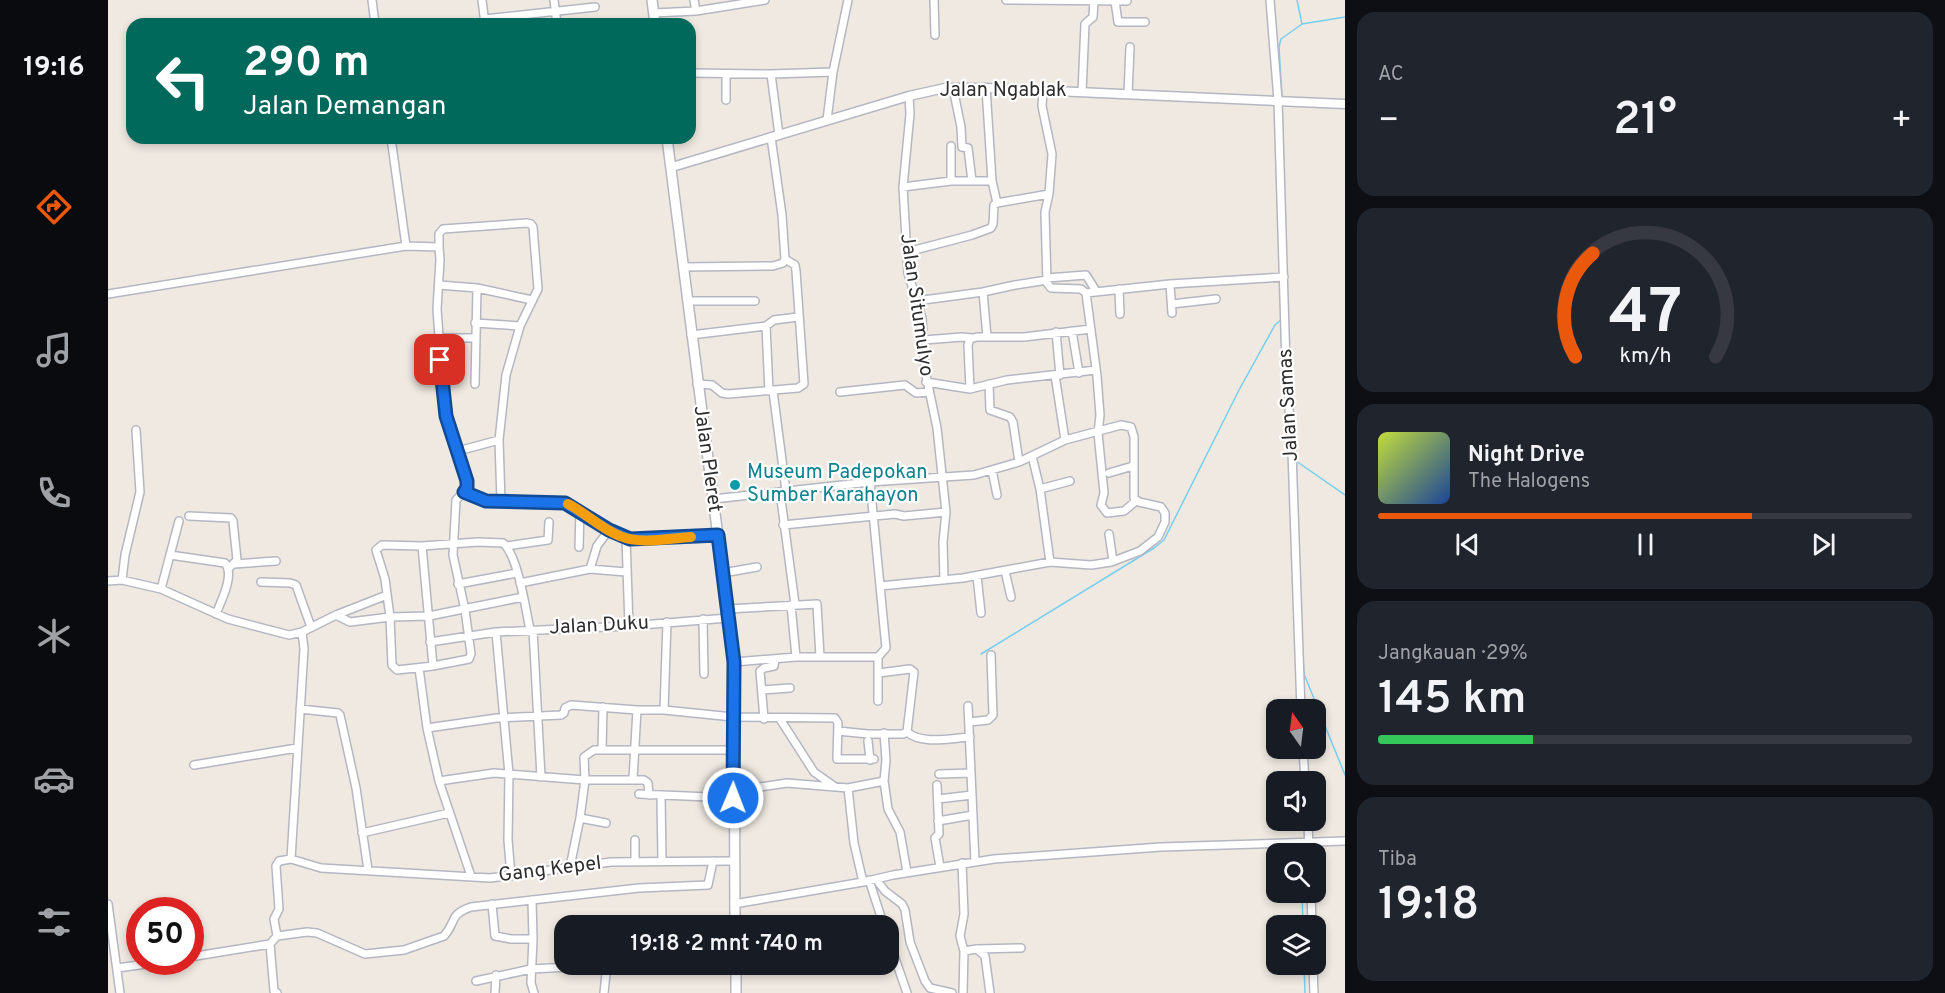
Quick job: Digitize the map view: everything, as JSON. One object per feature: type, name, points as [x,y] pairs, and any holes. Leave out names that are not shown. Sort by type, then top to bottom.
[{"type":"main road","points":[[652,0],[657,12],[656,18]]},
{"type":"main road","name":"Jalan Pleret","points":[[669,144],[697,384],[734,662],[734,915]]},
{"type":"main road","points":[[736,975],[736,993]]},
{"type":"street","points":[[372,0],[374,18]]},
{"type":"street","points":[[482,0],[484,18]]},
{"type":"street","points":[[554,0],[556,18]]},
{"type":"street","points":[[694,0],[696,11]]},
{"type":"street","points":[[657,12],[696,11],[765,0]]},
{"type":"street","points":[[827,120],[833,72],[848,0]]},
{"type":"street","points":[[934,0],[935,35]]},
{"type":"street","points":[[1006,0],[1127,1]]},
{"type":"street","name":"Jalan Samas","points":[[1270,0],[1270,17],[1282,101],[1285,324],[1301,699]]},
{"type":"street","points":[[1115,1],[1116,21],[1144,22]]},
{"type":"street","points":[[1082,92],[1085,24],[1093,17],[1094,2]]},
{"type":"street","points":[[508,18],[595,7]]},
{"type":"street","points":[[1128,94],[1130,47]]},
{"type":"street","points":[[696,74],[833,72]]},
{"type":"street","points":[[726,74],[726,100]]},
{"type":"street","points":[[684,267],[772,266],[783,263],[785,259],[771,74]]},
{"type":"street","points":[[953,88],[961,127],[962,147],[969,148],[972,181]]},
{"type":"street","name":"Jalan Ngablak","points":[[672,167],[909,96],[953,88],[1345,104]]},
{"type":"street","points":[[907,252],[972,235],[991,228],[993,224],[994,206],[997,203],[992,181],[986,88]]},
{"type":"street","points":[[1043,91],[1042,106],[1052,154],[1049,194],[1045,212],[1047,279],[1051,288],[1081,289],[1086,292],[1284,277]]},
{"type":"street","name":"Jalan Situmulyo","points":[[909,96],[910,114],[903,187],[908,278],[922,318],[926,381],[937,428],[943,477],[946,512],[942,542],[944,580]]},
{"type":"street","points":[[392,144],[406,246]]},
{"type":"street","points":[[951,146],[951,181]]},
{"type":"street","points":[[903,187],[951,181],[992,181]]},
{"type":"street","points":[[997,203],[1049,194]]},
{"type":"street","points":[[501,501],[499,440],[506,375],[520,326],[538,292],[531,224],[443,230],[439,234],[437,304],[444,405],[447,422],[467,481],[467,488],[456,501],[453,544],[453,555],[465,610],[471,654],[469,659],[419,668],[397,670],[393,667],[385,579],[376,553],[377,548],[382,545],[422,546],[453,544],[498,542],[506,546],[517,573],[532,630],[541,777]]},
{"type":"street","points":[[108,294],[406,246],[439,247]]},
{"type":"street","points":[[697,384],[712,385],[722,393],[728,394],[798,388],[804,384],[796,271],[795,265],[785,259]]},
{"type":"street","points":[[916,301],[983,292],[1047,279],[1086,275],[1096,291]]},
{"type":"street","points":[[1170,284],[1172,314]]},
{"type":"street","points":[[439,285],[477,288],[532,300]]},
{"type":"street","points":[[475,384],[477,288]]},
{"type":"street","points":[[1119,289],[1120,314]]},
{"type":"street","points":[[983,292],[987,337]]},
{"type":"street","points":[[1086,292],[1086,308],[1090,319],[1100,415],[1098,433],[1104,493],[1101,504],[1106,513],[1124,511],[1136,501]]},
{"type":"street","points":[[1172,304],[1216,299]]},
{"type":"street","points":[[688,301],[755,302]]},
{"type":"street","points":[[691,335],[766,326],[774,320],[798,317]]},
{"type":"street","points":[[475,323],[520,326]]},
{"type":"street","points":[[766,326],[783,491],[783,525],[793,604],[796,657]]},
{"type":"street","points":[[924,340],[962,337],[1024,337],[1091,328]]},
{"type":"street","points":[[1072,331],[1079,373]]},
{"type":"street","points":[[1056,332],[1057,375],[1065,440]]},
{"type":"street","points":[[438,338],[475,338]]},
{"type":"street","points":[[970,389],[968,345],[970,339],[973,338]]},
{"type":"street","points":[[926,381],[970,389],[988,384],[1096,370]]},
{"type":"street","points":[[988,384],[990,410],[1010,417],[1013,422],[1019,462]]},
{"type":"street","points":[[840,392],[905,385],[916,393],[929,392]]},
{"type":"street","points":[[713,499],[870,482],[974,476],[1019,462],[1065,440],[1121,425],[1131,427],[1134,437],[1133,495],[1136,501],[1164,510],[1165,522],[1162,531],[1152,543],[1140,551],[1113,561],[1091,565],[1050,562],[977,576],[880,586]]},
{"type":"street","points":[[122,580],[140,492],[136,430]]},
{"type":"street","points":[[458,451],[499,440]]},
{"type":"street","points":[[1032,456],[1040,489],[1050,562]]},
{"type":"street","points":[[1109,473],[1133,466]]},
{"type":"street","points":[[992,470],[997,495]]},
{"type":"street","points":[[1040,489],[1070,481]]},
{"type":"street","points":[[870,482],[886,648],[878,657],[878,701]]},
{"type":"street","points":[[464,492],[481,500],[561,502],[626,538],[642,540],[718,535]]},
{"type":"street","points":[[579,547],[580,511]]},
{"type":"street","points":[[783,525],[898,514],[904,516],[946,512]]},
{"type":"street","points":[[189,516],[231,518],[237,557],[216,614]]},
{"type":"street","points":[[161,589],[179,521]]},
{"type":"street","points":[[506,546],[548,540],[549,522]]},
{"type":"street","points":[[590,569],[597,546],[609,530]]},
{"type":"street","points":[[1109,534],[1113,561]]},
{"type":"street","points":[[626,538],[629,626]]},
{"type":"street","points":[[422,546],[433,666]]},
{"type":"street","points":[[170,555],[232,566],[276,561]]},
{"type":"street","points":[[723,573],[757,567]]},
{"type":"street","points":[[520,583],[590,569],[626,572]]},
{"type":"street","points":[[1005,571],[1011,597]]},
{"type":"street","points":[[458,584],[517,573]]},
{"type":"street","points":[[977,576],[981,613]]},
{"type":"street","points":[[108,581],[122,580],[161,589],[237,622],[289,635],[302,633],[336,615],[387,595]]},
{"type":"street","points":[[261,582],[296,585],[311,627]]},
{"type":"street","points":[[336,615],[350,622],[390,617],[429,616],[523,597]]},
{"type":"street","points":[[793,604],[817,604],[820,657]]},
{"type":"street","name":"Jalan Duku","points":[[430,642],[496,632],[629,626],[703,619],[793,604]]},
{"type":"street","points":[[703,619],[704,674]]},
{"type":"street","points":[[664,710],[667,622]]},
{"type":"street","points":[[496,632],[509,774],[508,840],[511,876]]},
{"type":"street","points":[[277,936],[274,919],[279,909],[276,866],[279,861],[291,859],[304,649],[302,633]]},
{"type":"street","points":[[969,722],[988,720],[993,715],[991,655]]},
{"type":"street","points":[[734,662],[796,657],[878,657]]},
{"type":"street","points":[[764,719],[760,671],[774,666],[775,659]]},
{"type":"street","points":[[419,668],[427,728],[439,781],[471,876]]},
{"type":"street","points":[[879,673],[910,669],[914,672],[907,732]]},
{"type":"street","points":[[762,690],[790,688]]},
{"type":"street","points":[[427,728],[504,717],[561,715],[565,708],[572,705],[764,719],[835,718],[838,722],[837,759],[872,760],[868,741]]},
{"type":"street","points":[[968,706],[975,862]]},
{"type":"street","points":[[602,750],[603,708]]},
{"type":"street","points":[[300,710],[338,712],[340,715],[347,741],[368,870]]},
{"type":"street","points":[[633,779],[637,710]]},
{"type":"street","points":[[780,719],[814,772],[835,787]]},
{"type":"street","points":[[838,731],[868,734],[907,732]]},
{"type":"street","points":[[907,732],[914,738],[942,739],[970,736]]},
{"type":"street","points":[[884,733],[886,759],[884,781],[888,809],[901,836],[907,872]]},
{"type":"street","points":[[194,765],[297,748]]},
{"type":"street","points":[[570,867],[580,818],[585,780],[583,761],[585,755],[594,750],[733,750]]},
{"type":"street","points":[[439,781],[494,773],[585,780],[633,779],[644,780],[648,783],[649,795]]},
{"type":"street","points":[[939,774],[971,773]]},
{"type":"street","points":[[639,794],[733,795],[782,783],[848,788],[884,781]]},
{"type":"street","points":[[938,785],[939,834],[935,838],[940,867]]},
{"type":"street","points":[[848,788],[854,843],[870,880],[881,915]]},
{"type":"street","points":[[938,799],[972,795]]},
{"type":"street","points":[[661,796],[662,861]]},
{"type":"street","points":[[362,833],[449,813]]},
{"type":"street","points":[[939,821],[973,815]]},
{"type":"street","points":[[580,818],[606,823]]},
{"type":"street","points":[[1308,831],[1309,843],[1345,841]]},
{"type":"street","points":[[635,840],[635,862]]},
{"type":"street","points":[[734,904],[962,863],[1047,854],[1161,847],[1266,844]]},
{"type":"street","name":"Gang Kepel","points":[[291,859],[315,867],[490,878],[611,862],[733,861]]},
{"type":"street","points":[[204,955],[270,944],[277,936],[307,932],[317,933],[362,954],[404,950],[444,936],[454,917],[464,910],[492,904],[639,888],[708,885],[713,861]]},
{"type":"street","points":[[962,863],[964,914],[960,936],[964,951],[963,993]]},
{"type":"street","points":[[870,880],[904,906],[910,942],[930,988],[952,993]]},
{"type":"street","points":[[532,900],[531,969],[534,993]]},
{"type":"street","points":[[108,904],[120,993]]},
{"type":"street","points":[[492,904],[495,936],[533,939]]},
{"type":"street","points":[[270,944],[274,991],[278,993]]},
{"type":"street","points":[[964,951],[1021,948]]},
{"type":"street","points":[[978,949],[985,956],[990,993]]},
{"type":"street","points":[[117,968],[126,967]]},
{"type":"street","points":[[476,981],[531,969],[554,968]]},
{"type":"street","points":[[899,970],[907,993]]},
{"type":"street","points":[[495,993],[496,975]]},
{"type":"street","points":[[604,993],[606,975]]},
{"type":"street","points":[[1313,975],[1314,993]]},
{"type":"waterway","points":[[1282,98],[1279,47],[1281,39],[1302,24],[1297,0]]},
{"type":"waterway","points":[[1302,24],[1345,17]]},
{"type":"waterway","points":[[1282,103],[1289,365]]},
{"type":"waterway","points":[[981,654],[1164,540],[1239,390],[1275,325],[1283,318]]},
{"type":"waterway","points":[[1296,461],[1345,495]]},
{"type":"waterway","points":[[1299,565],[1302,638]]},
{"type":"waterway","points":[[1303,658],[1304,674],[1345,775]]},
{"type":"waterway","points":[[1302,903],[1303,915]]},
{"type":"waterway","points":[[1304,975],[1305,993]]},
{"type":"slow traffic","points":[[568,504],[626,538],[642,540],[691,537]]},
{"type":"place","name":"Museum Padepokan Sumber Karahayon","points":[[735,485]]},
{"type":"route","points":[[440,360],[447,422],[467,481],[467,488],[464,492],[486,501],[565,503],[609,530],[630,539],[718,535],[734,662],[733,798]]}]
